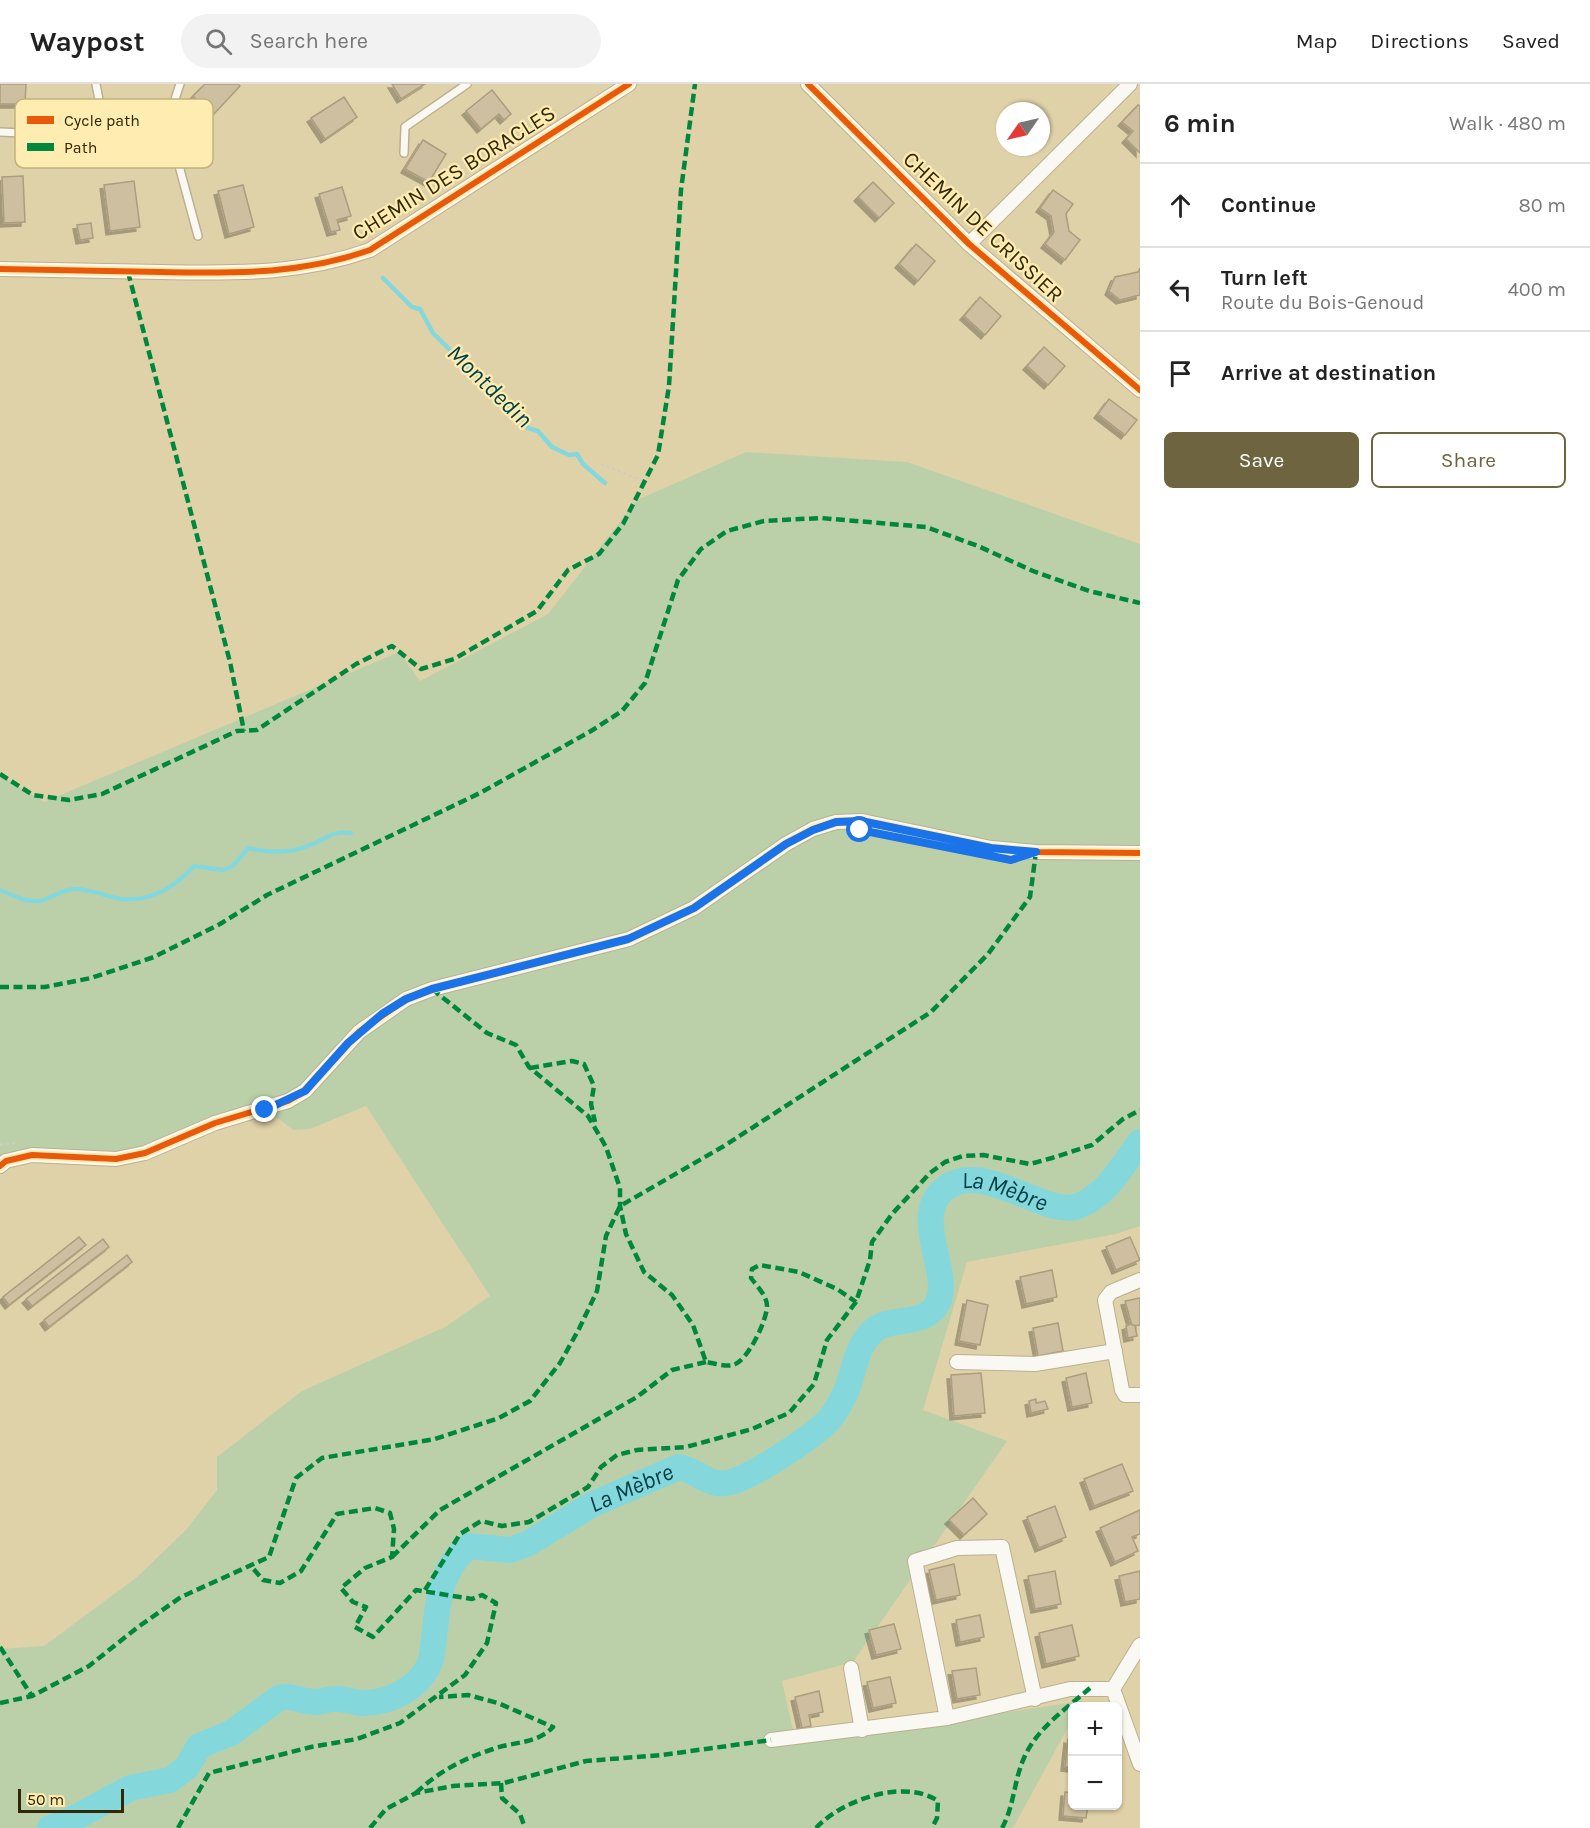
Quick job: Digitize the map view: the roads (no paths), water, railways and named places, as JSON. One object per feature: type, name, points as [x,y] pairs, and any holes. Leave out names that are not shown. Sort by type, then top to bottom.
[{"type":"street","name":"CHEMIN DE CRISSIER","points":[[808,84],[969,244],[1140,390]]},
{"type":"street","points":[[969,244],[1130,84]]},
{"type":"street","name":"CHEMIN DES BORACLES","points":[[0,269],[257,274],[310,268],[343,260],[370,250],[624,85]]},
{"type":"street","points":[[0,1166],[6,1161],[32,1155],[116,1160],[145,1153],[215,1123],[288,1101],[305,1091],[359,1032],[406,999],[432,989],[639,935],[694,908],[786,844],[813,830],[836,822],[861,821],[991,848],[1036,852],[1140,853]]},
{"type":"street","points":[[1140,1280],[1107,1295],[1106,1300],[1122,1390],[1125,1395],[1140,1395]]},
{"type":"street","points":[[957,1362],[1035,1364],[1115,1351]]},
{"type":"street","points":[[947,1718],[915,1561],[957,1548],[1002,1547],[1035,1699]]},
{"type":"street","points":[[1140,1646],[1113,1689],[1140,1764]]},
{"type":"street","points":[[851,1668],[862,1730]]},
{"type":"street","points":[[771,1740],[947,1718],[1070,1689],[1113,1689]]},
{"type":"lane","points":[[96,84],[99,99]]},
{"type":"lane","points":[[175,99],[180,84]]},
{"type":"lane","points":[[404,153],[405,127],[467,84]]},
{"type":"lane","points":[[0,132],[15,133]]},
{"type":"lane","points":[[181,168],[198,236]]},
{"type":"waterway","name":"Montdedin","points":[[383,278],[412,307],[420,309],[433,333],[451,351],[459,354],[469,370],[490,383],[501,401],[518,412],[528,428],[538,431],[552,447],[569,455],[577,454],[583,464],[605,483]]},
{"type":"waterway","points":[[0,890],[30,901],[45,900],[66,890],[75,889],[116,898],[139,899],[169,888],[194,866],[223,870],[233,866],[248,848],[272,852],[287,851],[302,848],[335,834],[351,833]]},
{"type":"waterway","name":"La Mèbre","points":[[50,1828],[73,1819],[130,1788],[170,1780],[187,1767],[199,1746],[231,1733],[279,1698],[288,1697],[315,1702],[343,1699],[371,1703],[393,1697],[412,1686],[420,1679],[431,1660],[443,1584],[457,1558],[469,1546],[510,1550],[529,1543],[591,1505],[679,1467],[707,1480],[725,1483],[748,1475],[779,1457],[821,1427],[832,1416],[847,1389],[859,1351],[873,1331],[890,1323],[927,1315],[934,1309],[939,1300],[941,1288],[931,1231],[931,1217],[933,1204],[940,1193],[955,1183],[972,1180],[1010,1189],[1047,1204],[1064,1208],[1078,1206],[1097,1195],[1105,1187],[1140,1142]]}]
